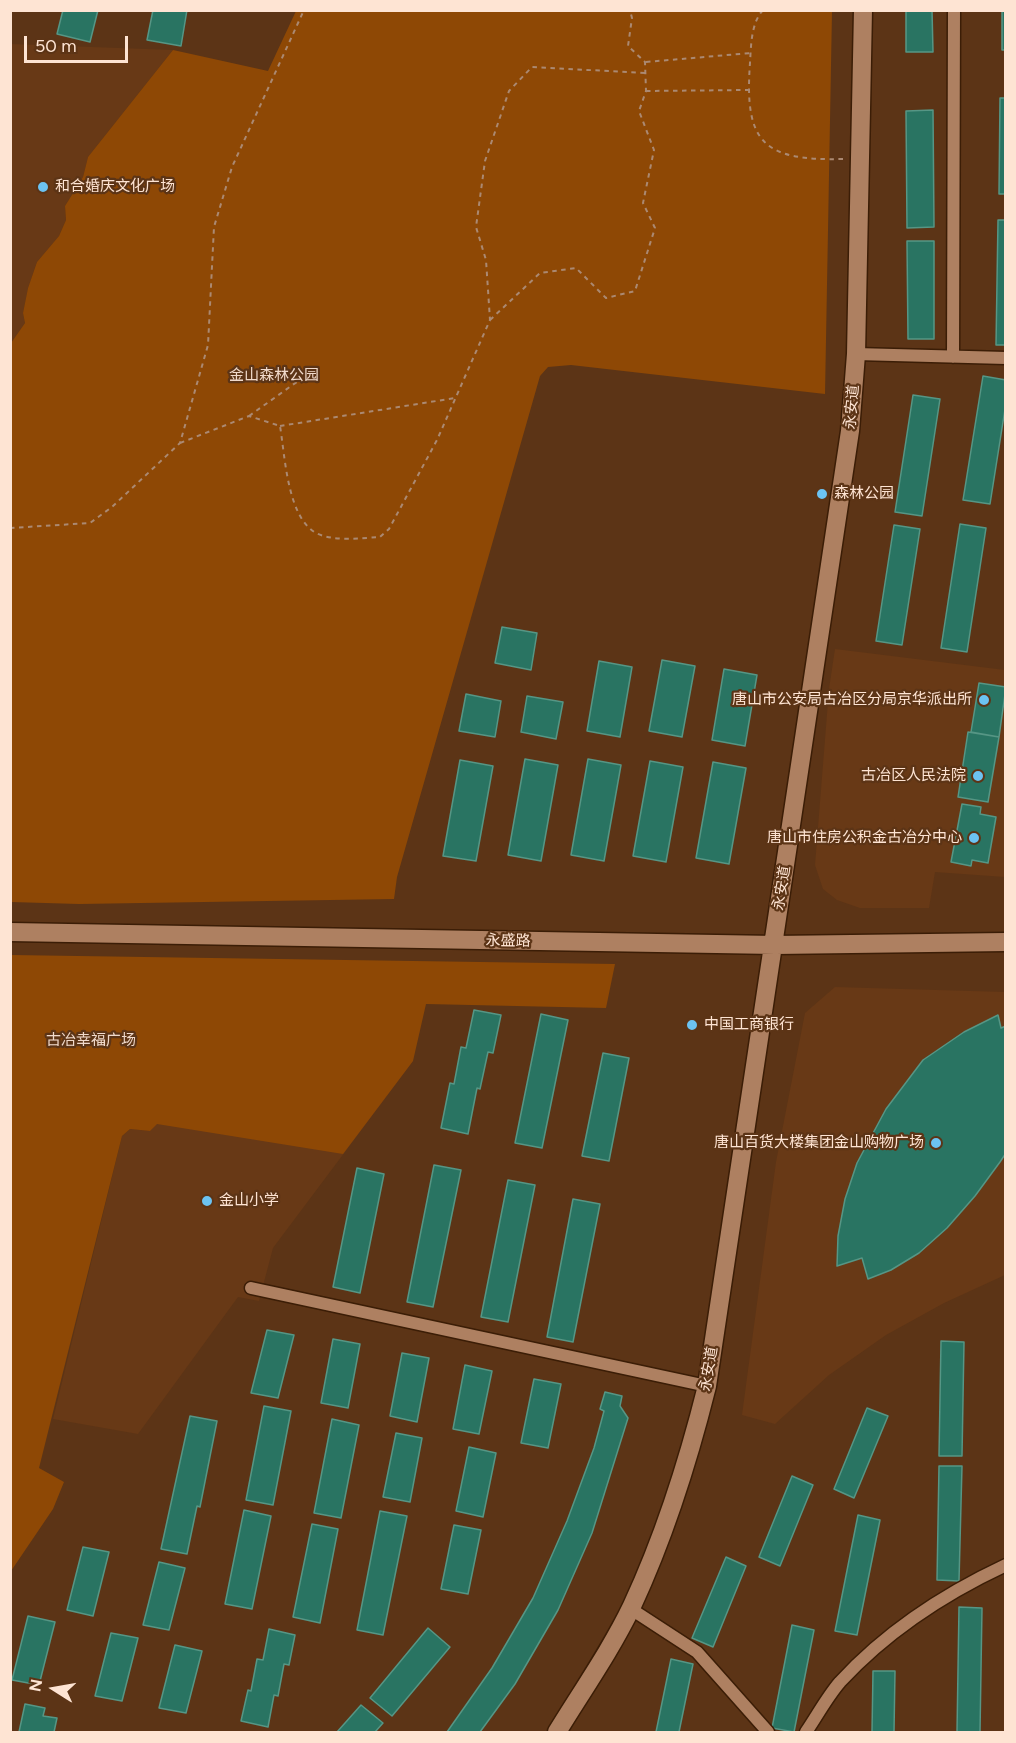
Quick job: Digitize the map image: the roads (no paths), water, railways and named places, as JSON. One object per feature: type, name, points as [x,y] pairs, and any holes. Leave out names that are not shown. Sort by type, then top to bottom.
[{"type":"main road","name":"永安道","points":[[557,1732],[631,1609],[663,1535],[691,1449],[707,1386],[850,431],[856,354],[864,10]]},
{"type":"main road","name":"永盛路","points":[[10,920],[775,940],[1005,930]]},
{"type":"main road","name":"永盛路","points":[[10,932],[1005,942]]},
{"type":"street","points":[[954,10],[954,357]]},
{"type":"street","points":[[856,354],[1005,358]]},
{"type":"street","points":[[250,1288],[707,1386]]},
{"type":"street","points":[[806,1732],[838,1684],[891,1633],[936,1602],[1005,1564]]},
{"type":"street","points":[[631,1609],[697,1652],[768,1732]]},
{"type":"place","name":"和合婚庆文化广场","points":[[43,187]]},
{"type":"place","name":"森林公园","points":[[822,494]]},
{"type":"place","name":"唐山市公安局古冶区分局京华派出所","points":[[984,700]]},
{"type":"place","name":"古冶区人民法院","points":[[978,776]]},
{"type":"place","name":"唐山市住房公积金古冶分中心","points":[[974,838]]},
{"type":"place","name":"中国工商银行","points":[[692,1025]]},
{"type":"place","name":"唐山百货大楼集团金山购物广场","points":[[936,1143]]},
{"type":"place","name":"金山小学","points":[[207,1201]]},
{"type":"park label","name":"金山森林公园","points":[[274,376]]},
{"type":"park label","name":"古冶幸福广场","points":[[91,1041]]}]
